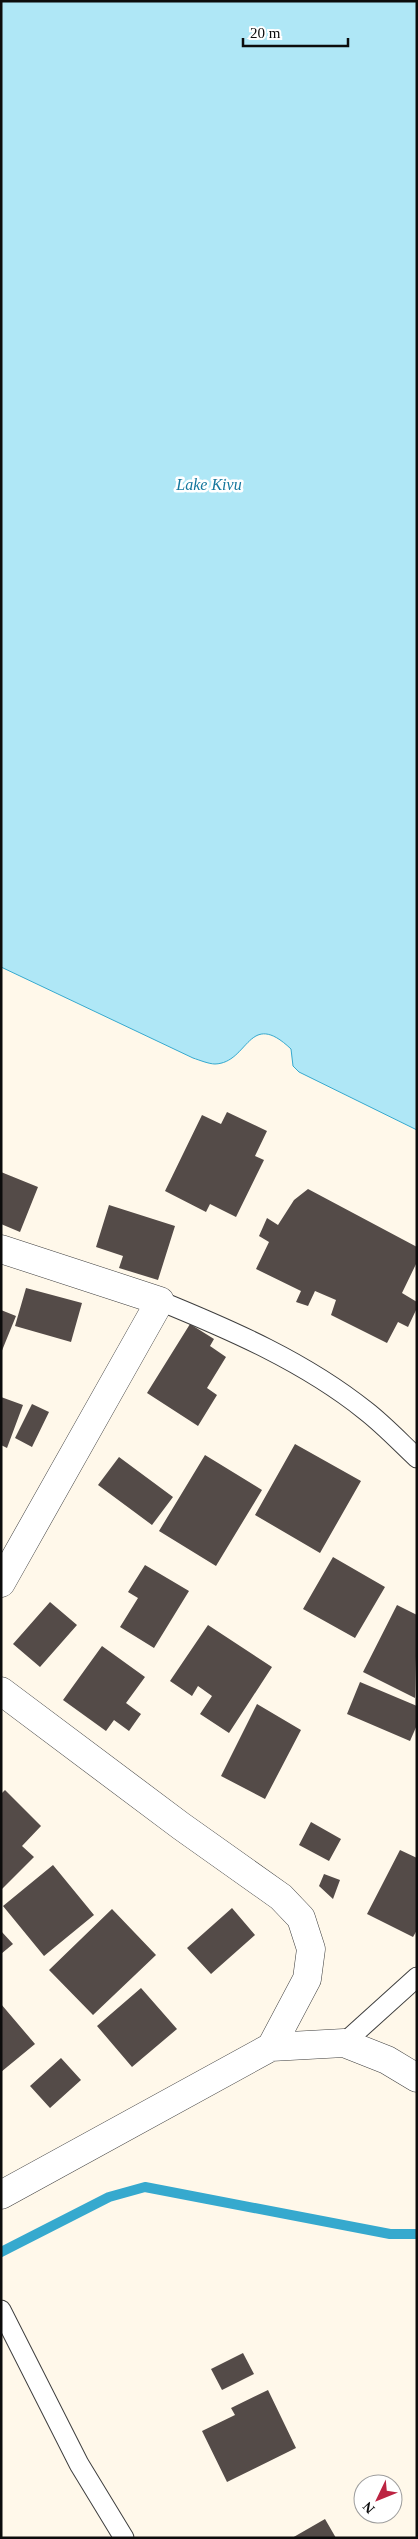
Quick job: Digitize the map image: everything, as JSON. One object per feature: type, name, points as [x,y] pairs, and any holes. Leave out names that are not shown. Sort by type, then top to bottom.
[{"type":"street","points":[[1,1249],[160,1301],[1,1583]]},
{"type":"street","points":[[1,1691],[173,1820],[281,1897],[302,1918],[311,1949],[307,1979],[271,2048]]},
{"type":"street","points":[[1,2195],[271,2048],[344,2043],[387,2060],[417,2078]]},
{"type":"lane","points":[[160,1301],[224,1327],[300,1367],[365,1410],[417,1458]]},
{"type":"lane","points":[[344,2043],[417,1977]]},
{"type":"lane","points":[[1,2310],[79,2464],[124,2538]]},
{"type":"water","name":"Lake Kivu","points":[[1,1],[417,1],[417,1130],[299,1072],[293,1066],[291,1049],[277,1038],[266,1034],[257,1035],[226,1061],[215,1064],[207,1063],[1,967]]},
{"type":"building","points":[[227,1112],[267,1131],[255,1156],[264,1160],[236,1217],[210,1204],[206,1212],[165,1191],[202,1115],[221,1124]]},
{"type":"building","points":[[1,1172],[38,1187],[20,1232],[1,1224]]},
{"type":"building","points":[[308,1189],[417,1247],[417,1262],[402,1293],[417,1302],[417,1308],[408,1327],[398,1322],[387,1343],[331,1315],[336,1300],[315,1291],[308,1306],[296,1302],[301,1291],[256,1269],[269,1242],[259,1236],[267,1218],[278,1225],[294,1200]]},
{"type":"building","points":[[109,1205],[175,1226],[158,1280],[119,1268],[123,1256],[96,1247]]},
{"type":"building","points":[[26,1288],[82,1303],[71,1342],[15,1326]]},
{"type":"building","points":[[1,1310],[16,1316],[1,1353]]},
{"type":"building","points":[[190,1324],[214,1339],[210,1346],[226,1357],[207,1388],[217,1395],[198,1426],[147,1393]]},
{"type":"building","points":[[1,1397],[23,1405],[7,1448],[1,1445]]},
{"type":"building","points":[[32,1404],[49,1412],[32,1447],[15,1438]]},
{"type":"building","points":[[295,1444],[361,1481],[320,1553],[255,1515]]},
{"type":"building","points":[[205,1455],[262,1490],[216,1566],[159,1531]]},
{"type":"building","points":[[119,1457],[173,1497],[152,1525],[98,1485]]},
{"type":"building","points":[[333,1557],[385,1587],[355,1638],[303,1609]]},
{"type":"building","points":[[145,1565],[189,1591],[154,1648],[120,1627],[138,1598],[128,1592]]},
{"type":"building","points":[[50,1602],[77,1625],[40,1667],[13,1644]]},
{"type":"building","points":[[397,1605],[417,1615],[415,1698],[363,1672]]},
{"type":"building","points":[[208,1625],[272,1667],[229,1733],[200,1714],[212,1696],[198,1686],[192,1696],[170,1681]]},
{"type":"building","points":[[102,1646],[145,1677],[126,1703],[141,1714],[129,1731],[114,1720],[106,1731],[63,1700]]},
{"type":"building","points":[[360,1682],[417,1706],[417,1725],[410,1741],[347,1714]]},
{"type":"building","points":[[257,1704],[301,1730],[265,1799],[221,1776]]},
{"type":"building","points":[[5,1790],[41,1826],[22,1846],[34,1857],[1,1890],[1,1794]]},
{"type":"building","points":[[311,1822],[341,1839],[329,1861],[299,1845]]},
{"type":"building","points":[[400,1850],[417,1858],[417,1930],[413,1937],[367,1914]]},
{"type":"building","points":[[53,1865],[94,1915],[44,1956],[3,1906]]},
{"type":"building","points":[[324,1874],[340,1880],[333,1899],[319,1886]]},
{"type":"building","points":[[232,1908],[255,1935],[211,1974],[187,1948]]},
{"type":"building","points":[[112,1909],[156,1955],[93,2015],[49,1970]]},
{"type":"building","points":[[1,1931],[13,1944],[1,1954]]},
{"type":"building","points":[[141,1988],[177,2029],[132,2067],[97,2026]]},
{"type":"building","points":[[1,2004],[35,2044],[1,2072]]},
{"type":"building","points":[[61,2058],[81,2080],[50,2108],[30,2086]]},
{"type":"building","points":[[243,2353],[254,2374],[222,2390],[211,2369]]},
{"type":"building","points":[[268,2390],[296,2448],[227,2482],[202,2431],[235,2415],[231,2408]]},
{"type":"building","points":[[325,2519],[336,2538],[292,2538]]},
{"type":"waterway","points":[[1,2252],[109,2197],[145,2187],[390,2234],[417,2234]]}]
